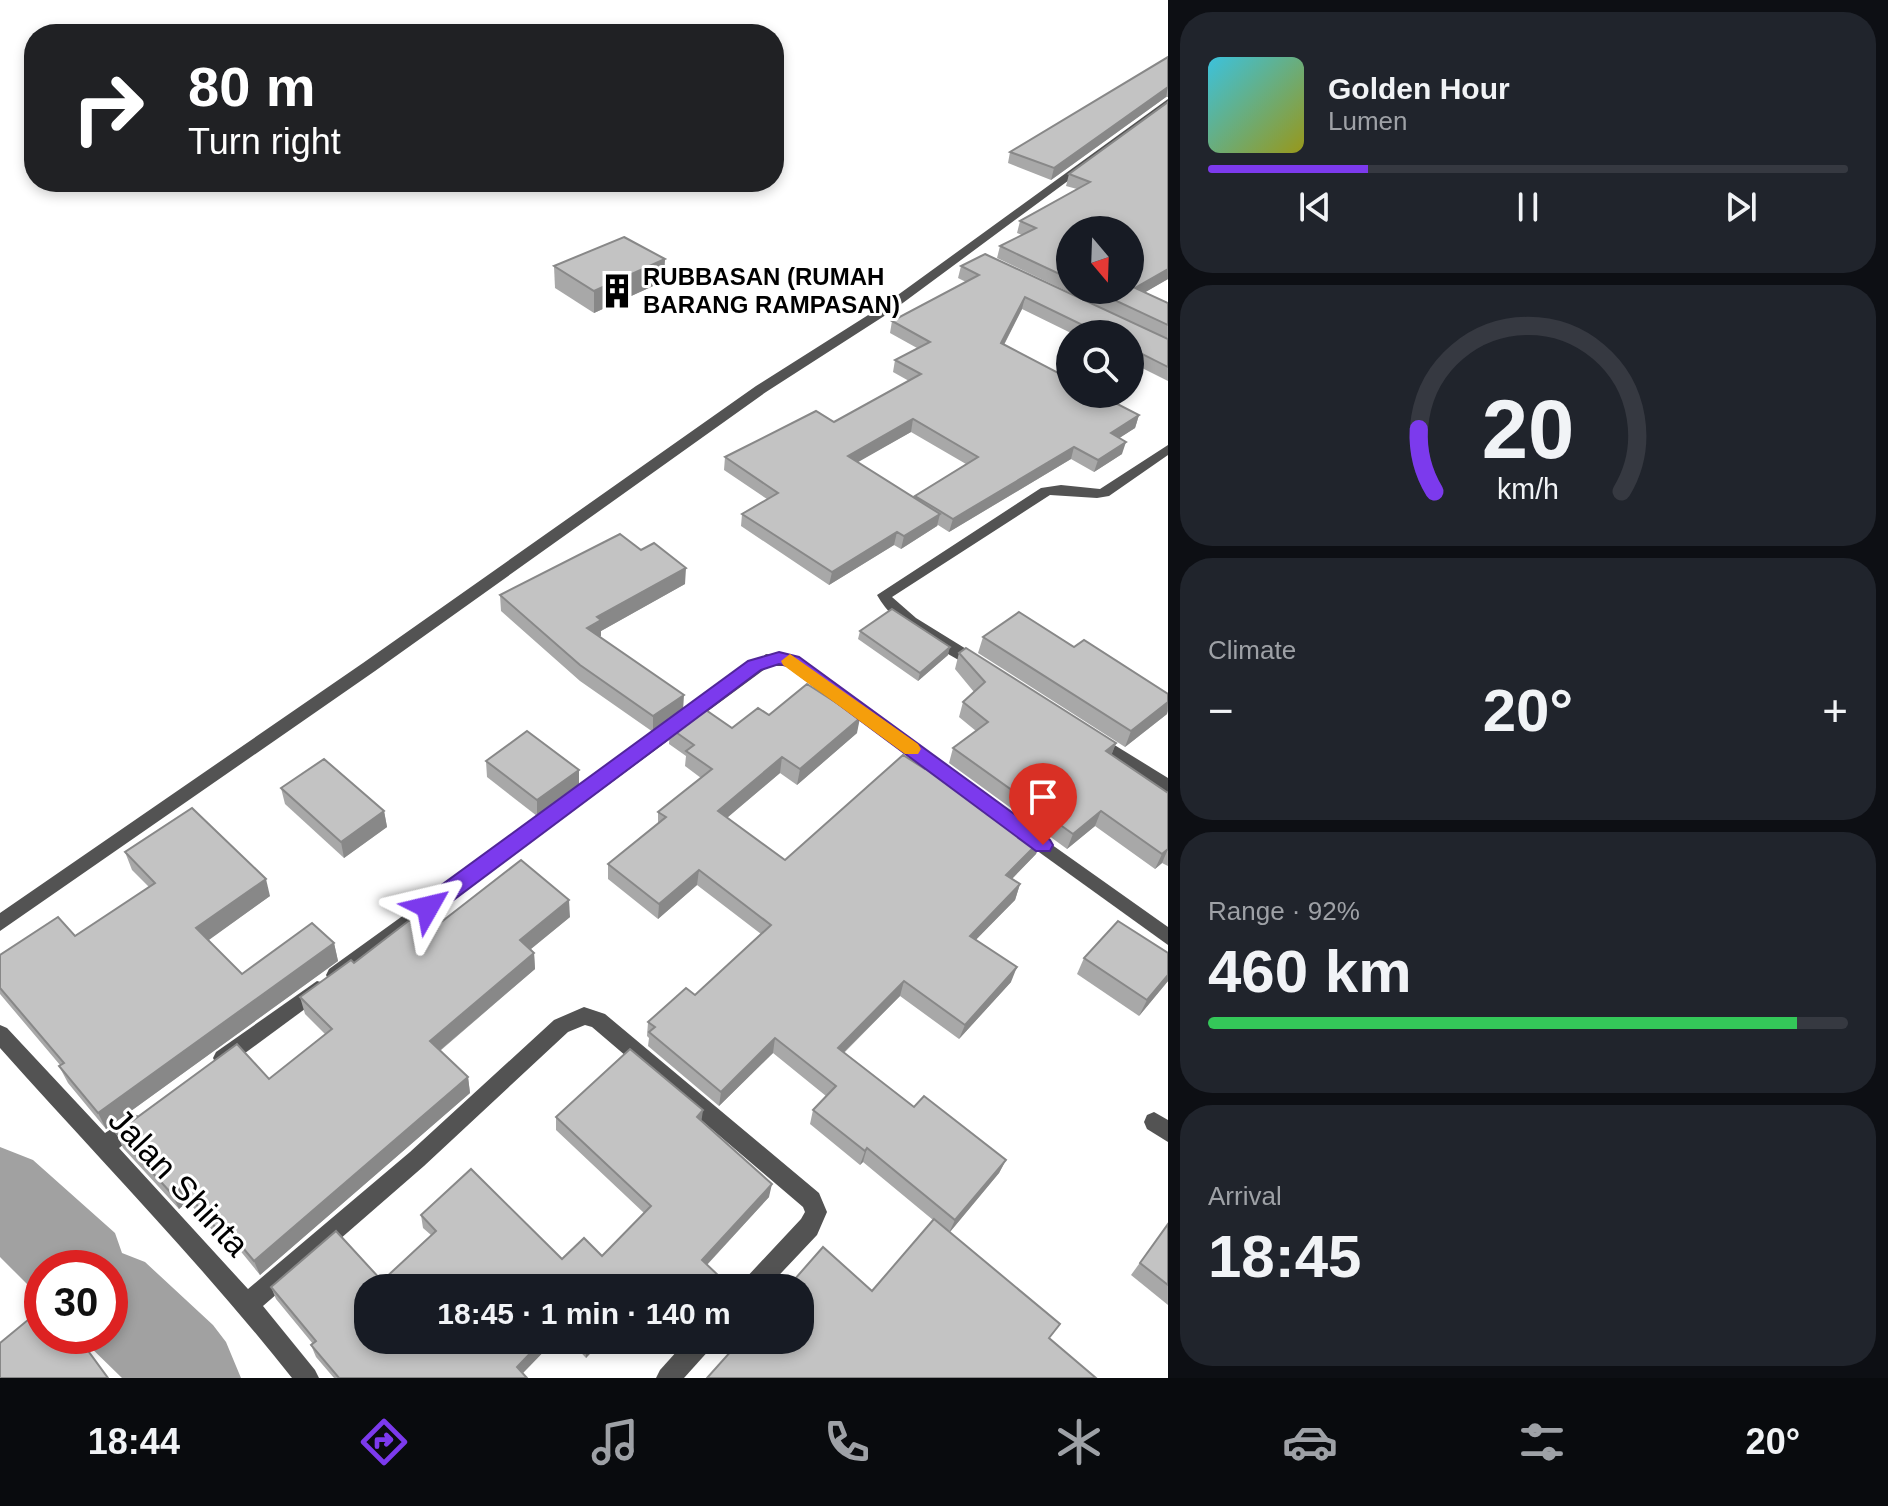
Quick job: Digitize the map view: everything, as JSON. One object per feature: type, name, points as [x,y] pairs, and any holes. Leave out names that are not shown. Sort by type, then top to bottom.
[{"type":"street","points":[[0,923],[357,676],[761,389],[974,254],[1168,102]]},
{"type":"street","points":[[990,671],[898,612],[885,602],[884,595],[1046,491],[1056,488],[1095,495],[1104,493],[1168,449]]},
{"type":"street","points":[[204,1072],[766,660],[792,661],[968,790]]},
{"type":"street","points":[[1080,729],[1168,786]]},
{"type":"street","points":[[1005,818],[1168,937]]},
{"type":"street","points":[[249,1303],[417,1159],[561,1026],[584,1016],[598,1020],[811,1200],[816,1212],[809,1227],[765,1274]]},
{"type":"street","name":"Jalan Shinta","points":[[0,1034],[102,1148],[249,1303],[307,1378]]},
{"type":"street","points":[[102,1148],[153,1110]]},
{"type":"street","points":[[668,1378],[690,1354]]},
{"type":"building","points":[[1168,57],[1168,87],[1054,168],[1010,152]]},
{"type":"building","points":[[1168,102],[1168,269],[1144,283],[1144,216],[1056,216],[1056,272],[1000,246],[1036,228],[1020,221],[1090,182],[1069,174]]},
{"type":"building","points":[[624,237],[665,259],[594,291],[554,266]]},
{"type":"building","points":[[985,254],[1056,287],[1056,304],[1093,304],[1127,320],[1072,320],[1025,297],[1001,343],[1056,372],[1056,408],[1125,408],[1139,415],[1111,433],[1126,442],[1098,460],[1074,447],[953,519],[915,496],[978,457],[913,419],[848,456],[940,514],[904,536],[897,532],[832,572],[742,514],[778,493],[725,457],[816,411],[834,422],[921,374],[895,360],[930,342],[892,321],[979,275],[961,266]]},
{"type":"building","points":[[1144,292],[1168,303],[1168,325],[1123,304],[1144,304]]},
{"type":"building","points":[[1144,328],[1168,339],[1168,367],[1144,355]]},
{"type":"building","points":[[620,534],[641,550],[654,543],[686,568],[597,617],[601,620],[587,628],[684,695],[653,716],[580,665],[500,595]]},
{"type":"building","points":[[892,609],[950,647],[920,673],[860,631]]},
{"type":"building","points":[[1019,612],[1074,647],[1084,640],[1168,694],[1168,702],[1131,731],[983,637]]},
{"type":"building","points":[[966,648],[1116,743],[1106,751],[1168,793],[1168,849],[1162,854],[1101,811],[1073,834],[953,748],[988,722],[963,702],[985,682],[959,653]]},
{"type":"building","points":[[807,684],[860,718],[800,769],[782,757],[718,811],[785,860],[903,755],[925,769],[936,761],[1042,839],[1006,875],[1020,884],[970,936],[1017,967],[965,1025],[904,981],[838,1048],[914,1107],[924,1096],[1006,1160],[955,1220],[867,1148],[865,1151],[813,1110],[836,1086],[775,1038],[721,1092],[649,1032],[655,1027],[648,1022],[686,988],[695,995],[771,925],[699,870],[659,904],[608,864],[666,817],[658,812],[712,769],[686,751],[694,745],[670,728],[700,706],[732,728],[758,708],[769,715]]},
{"type":"building","points":[[527,731],[579,770],[537,800],[486,761]]},
{"type":"building","points":[[324,759],[384,811],[341,842],[281,788]]},
{"type":"building","points":[[192,808],[266,879],[196,928],[242,974],[312,923],[334,943],[98,1113],[59,1066],[64,1063],[0,988],[0,955],[58,917],[75,936],[155,883],[125,852]]},
{"type":"building","points":[[521,860],[569,900],[520,940],[534,953],[430,1041],[468,1077],[254,1261],[222,1223],[216,1228],[181,1186],[172,1194],[116,1133],[237,1044],[269,1079],[332,1029],[300,997],[351,960],[354,963],[424,909],[440,923]]},
{"type":"building","points":[[1118,921],[1168,953],[1168,975],[1147,1000],[1084,958]]},
{"type":"building","points":[[630,1049],[703,1110],[697,1117],[772,1184],[702,1260],[717,1274],[390,1274],[436,1231],[421,1215],[471,1169],[562,1259],[584,1238],[602,1256],[651,1206],[556,1117]]},
{"type":"building","points":[[934,1219],[1060,1324],[1049,1338],[1096,1378],[707,1378],[728,1354],[814,1354],[814,1274],[799,1274],[823,1247],[872,1291]]},
{"type":"building","points":[[1168,1224],[1168,1285],[1140,1263]]},
{"type":"building","points":[[336,1231],[376,1274],[354,1274],[354,1354],[530,1354],[517,1367],[527,1378],[339,1378],[311,1345],[316,1341],[271,1287]]},
{"type":"building","points":[[24,1323],[24,1354],[90,1354],[108,1378],[0,1378],[0,1343]]},
{"type":"waterway","points":[[0,1192],[61,1250]]},
{"type":"waterway","points":[[128,1314],[177,1361],[190,1378]]},
{"type":"slow traffic","points":[[790,661],[912,749]]},
{"type":"place","name":"RUBBASAN (RUMAH BARANG RAMPASAN)","points":[[617,291]]},
{"type":"route","points":[[428,907],[755,665],[779,658],[792,661],[1043,845]]}]
